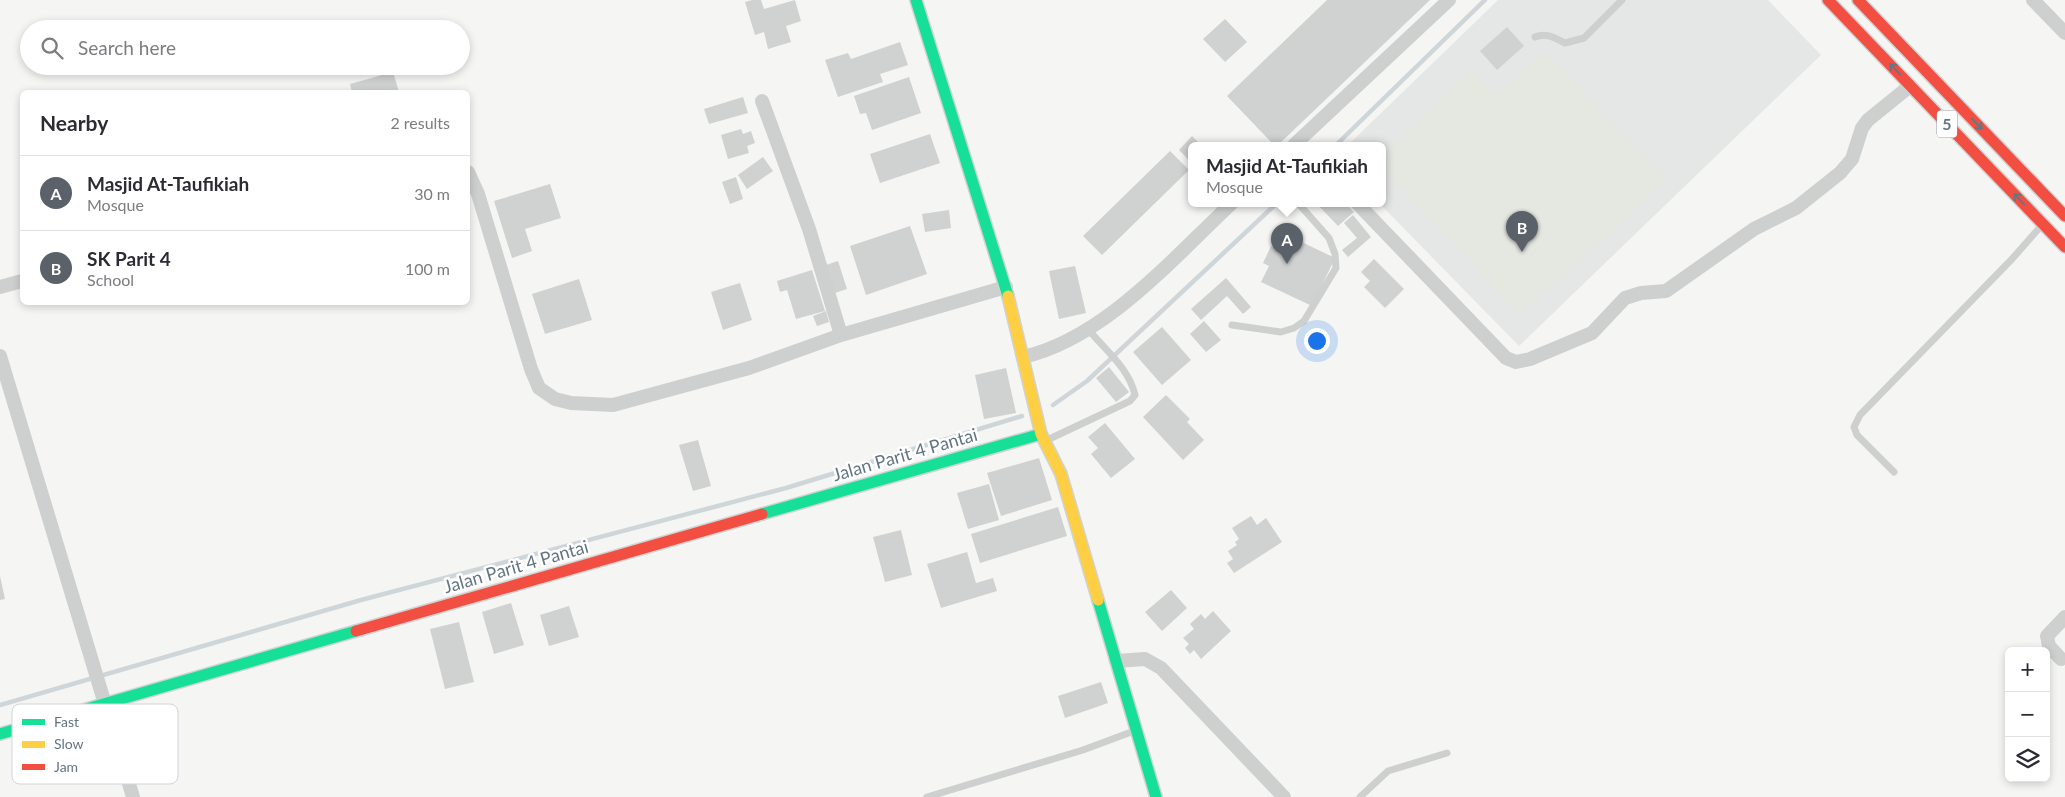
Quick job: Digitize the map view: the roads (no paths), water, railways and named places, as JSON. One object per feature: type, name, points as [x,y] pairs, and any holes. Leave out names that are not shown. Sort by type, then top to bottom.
[{"type":"main road","points":[[916,0],[1006,287],[1043,438],[1061,474],[1135,731],[1156,797]]},
{"type":"main road","name":"5","points":[[1828,0],[2065,247]]},
{"type":"main road","name":"5","points":[[1858,0],[2065,216]]},
{"type":"main road","name":"Jalan Parit 4 Pantai","points":[[100,704],[1043,438]]},
{"type":"main road","name":"Jalan Parit 4 Pantai","points":[[0,734],[12,730]]},
{"type":"street","points":[[1297,142],[1449,0]]},
{"type":"street","points":[[2033,0],[2065,33]]},
{"type":"street","points":[[1361,207],[1506,358],[1516,362],[1530,359],[1592,333],[1624,298],[1641,293],[1666,291],[1754,229],[1796,208],[1840,173],[1852,159],[1862,128],[1868,120],[1910,86]]},
{"type":"street","points":[[762,101],[809,229],[841,335]]},
{"type":"street","points":[[470,176],[478,194],[530,369],[539,388],[555,399],[571,403],[613,405],[749,368],[841,335],[1006,287]]},
{"type":"street","points":[[1023,357],[1044,352],[1088,330],[1129,299],[1228,207]]},
{"type":"street","points":[[0,287],[20,282]]},
{"type":"street","points":[[0,356],[103,703]]},
{"type":"street","points":[[2061,659],[2049,646],[2047,636],[2065,617]]},
{"type":"street","points":[[1116,661],[1145,659],[1161,668],[1284,797]]},
{"type":"street","points":[[129,784],[133,797]]},
{"type":"lane","points":[[1535,36],[1541,34],[1551,36],[1565,43],[1584,38],[1622,0]]},
{"type":"lane","points":[[1232,325],[1281,332],[1294,328],[1304,321],[1336,268],[1335,254],[1329,238],[1302,207]]},
{"type":"lane","points":[[1894,472],[1857,436],[1854,427],[1860,415],[2006,266],[2042,224]]},
{"type":"lane","points":[[1043,438],[1130,401],[1135,395],[1132,383],[1118,362],[1088,330]]},
{"type":"lane","points":[[928,797],[1083,750],[1135,731]]},
{"type":"lane","points":[[1360,797],[1388,771],[1447,753]]},
{"type":"waterway","points":[[1339,142],[1485,0]]},
{"type":"waterway","points":[[1053,405],[1087,381],[1273,207]]},
{"type":"waterway","points":[[0,705],[361,600],[786,488],[1022,416]]},
{"type":"place","name":"SK Parit 4","points":[[1522,252]]},
{"type":"place","name":"Masjid At-Taufikiah","points":[[1287,264]]}]
